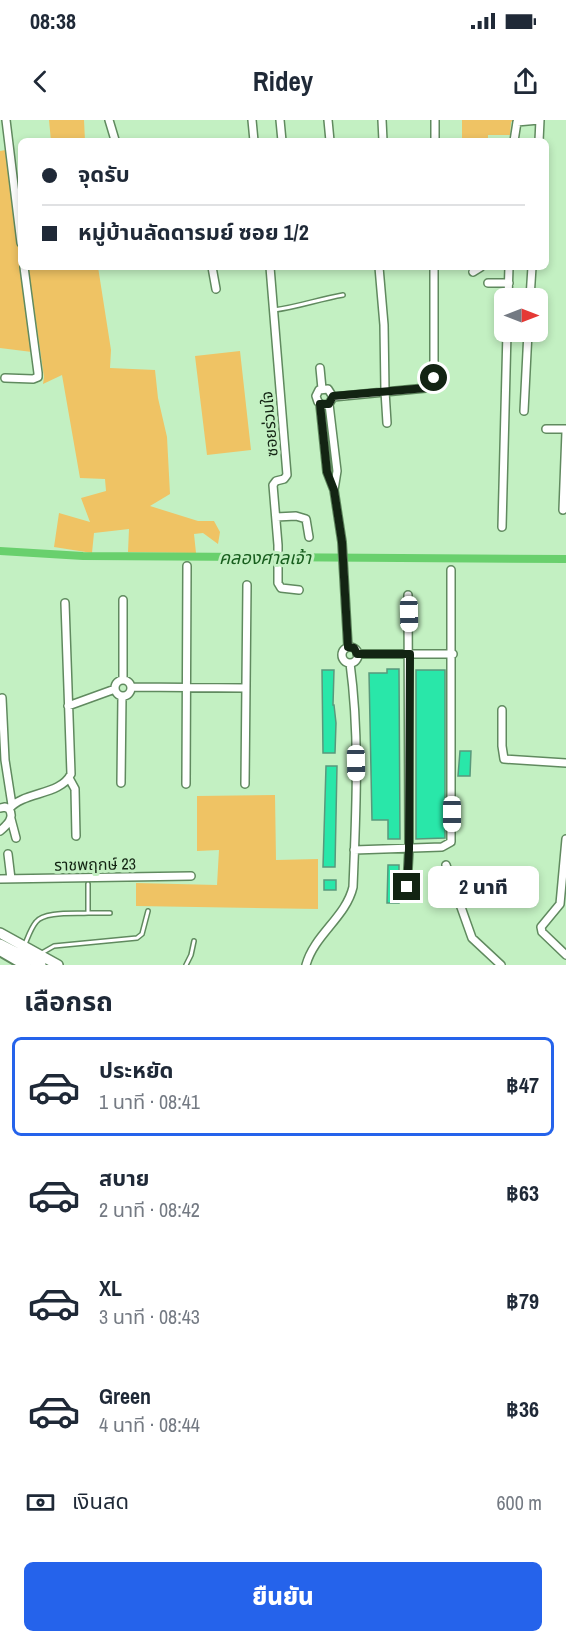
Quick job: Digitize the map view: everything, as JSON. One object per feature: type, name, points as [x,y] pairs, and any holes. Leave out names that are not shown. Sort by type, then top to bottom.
[{"type":"main road","points":[[0,933],[58,965]]},
{"type":"main road","points":[[0,944],[40,965]]},
{"type":"main road","points":[[0,950],[26,965]]},
{"type":"street","points":[[6,120],[18,218]]},
{"type":"street","points":[[108,120],[114,138]]},
{"type":"street","points":[[252,120],[255,138]]},
{"type":"street","points":[[280,120],[282,138]]},
{"type":"street","points":[[328,120],[330,138]]},
{"type":"street","points":[[382,120],[383,138]]},
{"type":"street","points":[[435,120],[435,138]]},
{"type":"street","points":[[514,138],[517,122],[540,120],[539,138]]},
{"type":"street","points":[[4,378],[33,380],[38,377],[24,270]]},
{"type":"street","points":[[213,270],[216,289]]},
{"type":"street","name":"ซอยร่วมใจ","points":[[270,270],[287,475],[273,485],[279,586],[300,590]]},
{"type":"street","points":[[379,270],[384,325],[387,423]]},
{"type":"street","points":[[320,404],[385,391],[426,388],[431,385],[434,378],[434,270]]},
{"type":"street","points":[[508,270],[509,288]]},
{"type":"street","points":[[531,288],[532,270]]},
{"type":"street","points":[[488,283],[509,283]]},
{"type":"street","points":[[502,526],[507,342]]},
{"type":"street","points":[[524,411],[527,342]]},
{"type":"street","points":[[320,368],[322,389],[316,396],[320,404],[327,472],[334,490],[342,542],[348,647]]},
{"type":"street","points":[[322,389],[328,389],[331,400],[337,471],[334,490]]},
{"type":"street","points":[[546,429],[566,431],[563,510]]},
{"type":"street","points":[[276,517],[296,516],[306,519],[309,537]]},
{"type":"street","points":[[186,784],[187,566]]},
{"type":"street","points":[[354,850],[446,847],[451,842],[453,654],[451,570]]},
{"type":"street","points":[[245,784],[248,585]]},
{"type":"street","points":[[407,887],[410,654],[408,595]]},
{"type":"street","points":[[123,600],[123,679]]},
{"type":"street","points":[[0,808],[10,807],[56,787],[69,778],[72,766],[65,603]]},
{"type":"street","points":[[348,647],[354,648],[357,654],[356,660],[350,663],[344,661],[342,654],[348,647]]},
{"type":"street","points":[[357,654],[453,654]]},
{"type":"street","points":[[306,965],[311,952],[351,895],[353,887],[355,730],[350,663]]},
{"type":"street","points":[[123,679],[129,681],[131,687],[129,694],[122,696],[117,694],[115,689],[118,681],[123,679]]},
{"type":"street","points":[[131,687],[246,688]]},
{"type":"street","points":[[68,706],[115,689]]},
{"type":"street","points":[[121,783],[122,696]]},
{"type":"street","points":[[2,698],[5,760],[11,819],[16,838]]},
{"type":"street","points":[[502,710],[504,759],[566,763]]},
{"type":"street","points":[[69,778],[75,789],[76,836]]},
{"type":"street","points":[[0,831],[11,819]]},
{"type":"street","points":[[565,954],[542,932],[541,927],[560,904],[566,839]]},
{"type":"street","points":[[8,854],[11,879]]},
{"type":"street","points":[[446,865],[472,938],[501,965]]},
{"type":"street","name":"ราชพฤกษ์ 23","points":[[0,879],[191,876]]},
{"type":"lane","points":[[274,310],[297,308],[320,299],[343,296]]},
{"type":"lane","points":[[88,884],[88,913]]},
{"type":"lane","points":[[39,954],[54,946],[137,938],[142,934],[148,911]]},
{"type":"lane","points":[[24,946],[36,921],[47,915],[110,913]]},
{"type":"lane","points":[[186,965],[194,941]]},
{"type":"shaded area","points":[[49,120],[84,120],[85,138],[51,138]]},
{"type":"shaded area","points":[[462,120],[514,120],[511,122],[510,135],[462,138]]},
{"type":"shaded area","points":[[6,150],[18,243],[18,270],[21,270],[32,352],[0,348],[0,151]]},
{"type":"shaded area","points":[[28,270],[98,270],[111,350],[110,368],[155,370],[158,398],[167,437],[170,494],[150,506],[198,521],[214,521],[220,532],[218,544],[203,533],[194,534],[196,553],[128,552],[129,529],[94,533],[92,553],[54,547],[59,513],[90,522],[81,498],[106,491],[105,479],[80,478],[62,375],[43,384],[44,377]]},
{"type":"shaded area","points":[[240,351],[251,450],[207,455],[195,356]]},
{"type":"shaded area","points":[[275,795],[276,860],[318,859],[318,909],[136,906],[136,883],[217,885],[219,850],[197,851],[197,796]]},
{"type":"building","points":[[387,669],[399,669],[400,839],[388,839],[388,820],[372,820],[369,673],[387,673]]},
{"type":"building","points":[[322,670],[334,670],[335,753],[323,753]]},
{"type":"building","points":[[416,670],[445,670],[445,838],[416,839]]},
{"type":"building","points":[[460,751],[471,751],[470,776],[458,776]]},
{"type":"building","points":[[326,766],[337,766],[335,867],[323,867]]},
{"type":"building","points":[[388,865],[399,865],[399,903],[387,903]]},
{"type":"building","points":[[324,880],[336,880],[336,890],[324,890]]},
{"type":"waterway","name":"คลองศาลเจ้า","points":[[0,551],[83,556],[566,559]]},
{"type":"route","points":[[407,887],[410,654],[357,654],[354,648],[348,647],[342,542],[334,490],[328,479],[320,404],[329,404],[333,396],[426,388],[431,385],[434,378]]}]
